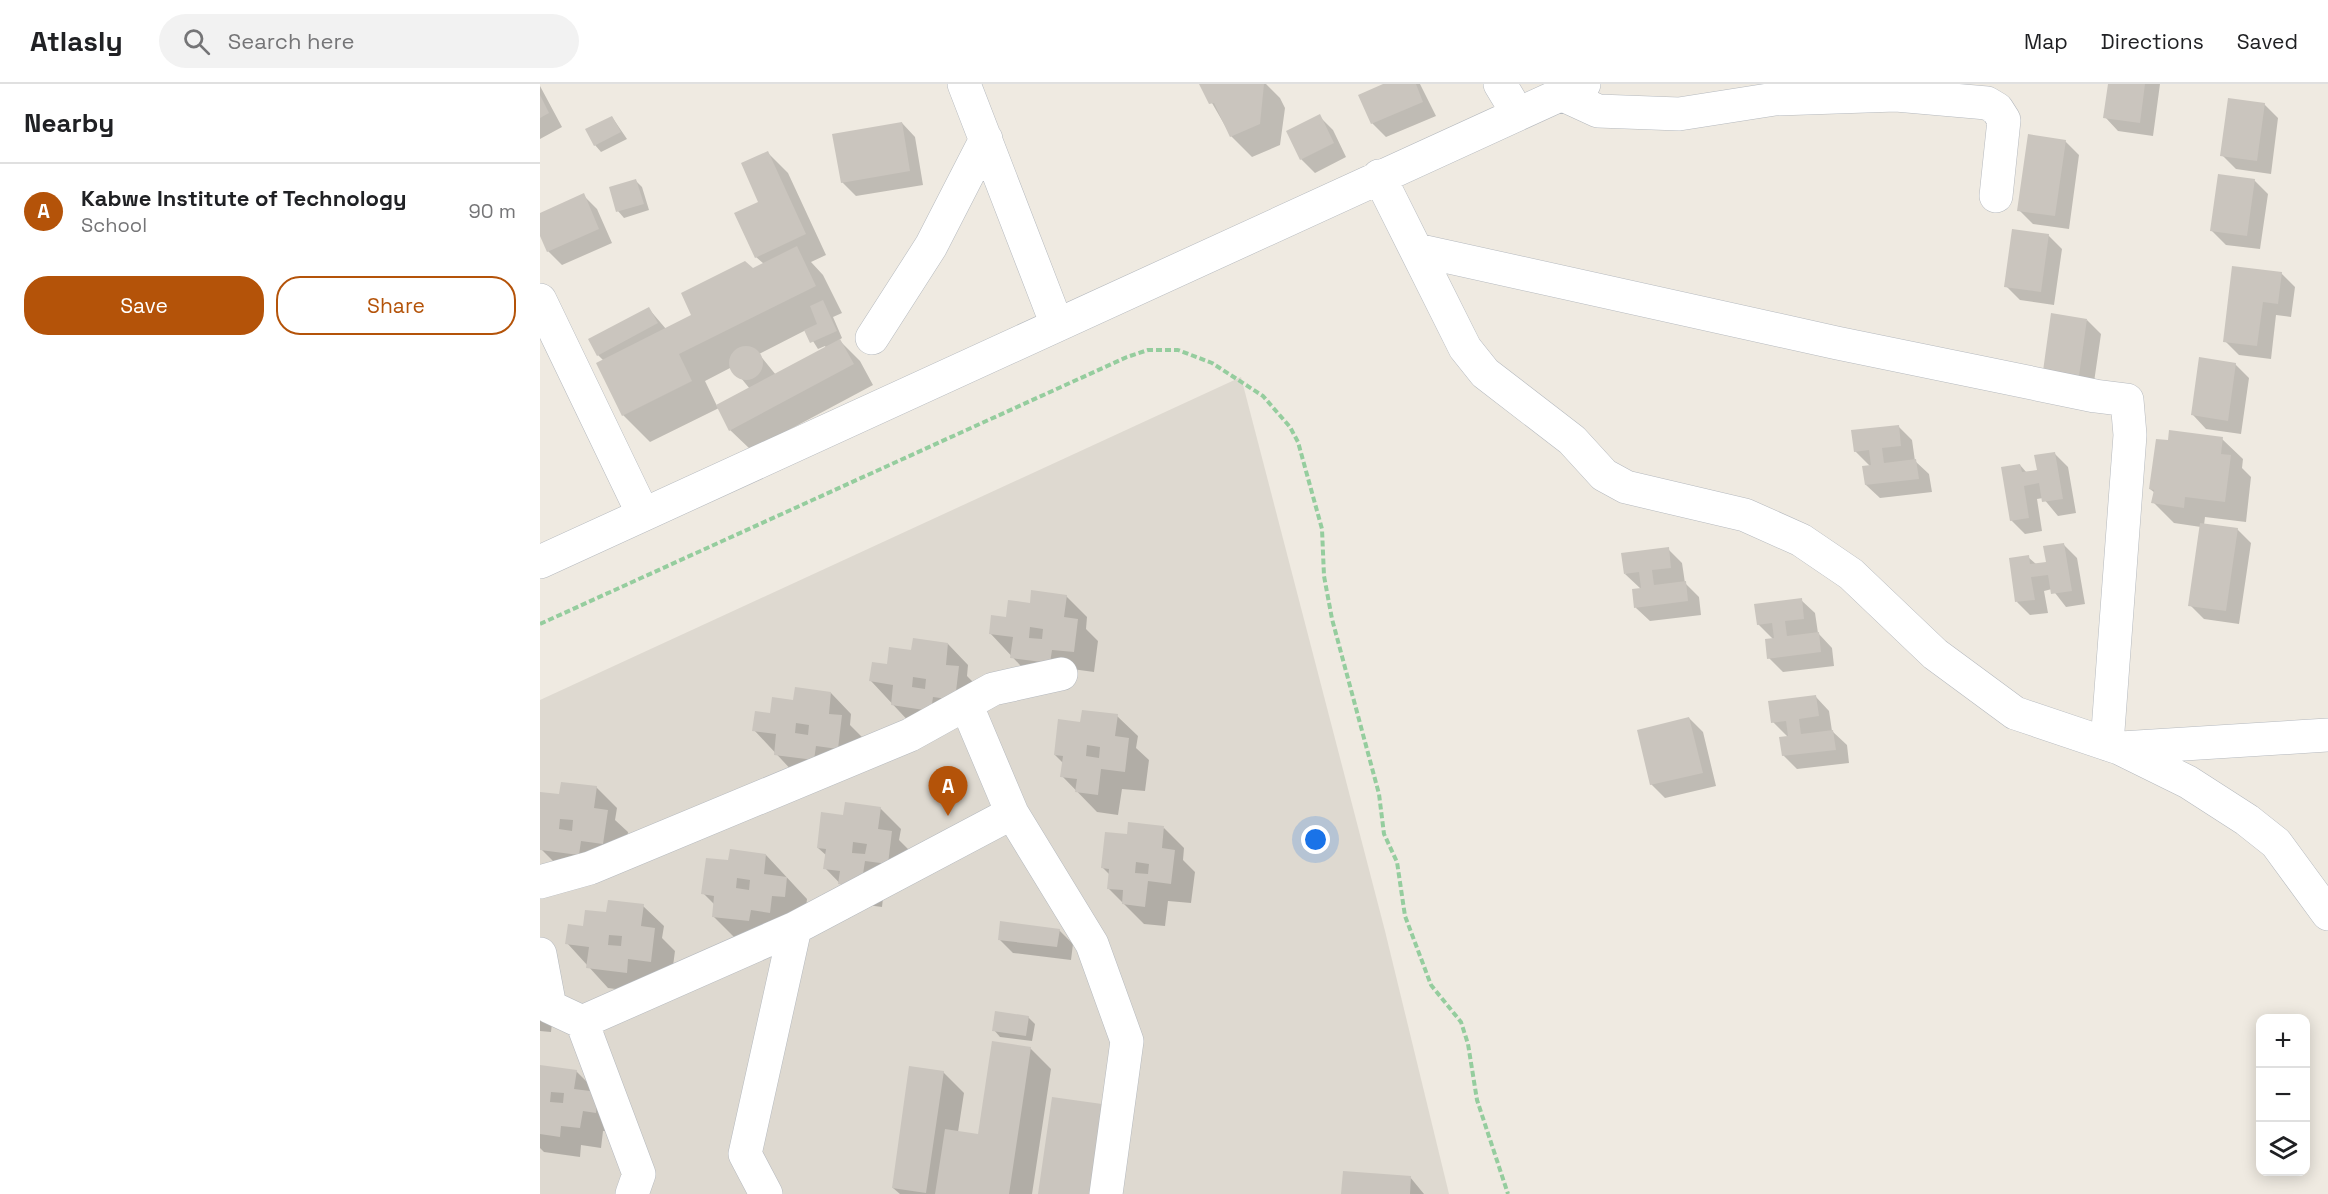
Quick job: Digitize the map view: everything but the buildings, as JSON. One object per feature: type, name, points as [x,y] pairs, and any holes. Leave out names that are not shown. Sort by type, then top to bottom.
[{"type":"street","points":[[964,84],[1057,326]]},
{"type":"street","points":[[1500,84],[1518,114]]},
{"type":"street","points":[[540,562],[1575,87],[1598,111],[1615,113],[1679,114],[1775,99],[1896,95],[1988,103],[1997,109],[2004,120],[1996,196]]},
{"type":"street","points":[[872,338],[931,246],[986,140]]},
{"type":"street","points":[[1379,176],[1465,348],[1485,373],[1572,440],[1604,475],[1626,487],[1745,515],[1801,540],[1851,574],[1935,654],[2015,713],[2113,746],[2188,782],[2254,825],[2276,843],[2328,914]]},
{"type":"street","points":[[1417,250],[1837,343],[2095,396],[2127,400],[2130,435],[2113,746]]},
{"type":"street","points":[[540,300],[643,514]]},
{"type":"street","points":[[540,882],[590,868],[900,739],[993,689],[1061,674]]},
{"type":"street","points":[[966,704],[1012,813],[1092,944],[1127,1041],[1106,1194]]},
{"type":"street","points":[[2113,746],[2328,735]]},
{"type":"street","points":[[582,1022],[795,927],[1012,813]]},
{"type":"street","points":[[766,1194],[745,1154],[795,927]]},
{"type":"street","points":[[540,954],[550,1007],[582,1022],[639,1174],[632,1194]]},
{"type":"path","points":[[540,624],[1127,357],[1148,350],[1178,350],[1212,363],[1263,396],[1290,427],[1298,442],[1322,529],[1324,576],[1332,619],[1379,794],[1384,834],[1397,862],[1405,916],[1431,986],[1461,1022],[1468,1044],[1477,1100],[1508,1194]]},
{"type":"shaded area","points":[[1241,377],[1385,931],[1449,1194],[540,1194],[540,700]]},
{"type":"place","name":"Kabwe Institute of Technology","points":[[948,816]]}]
